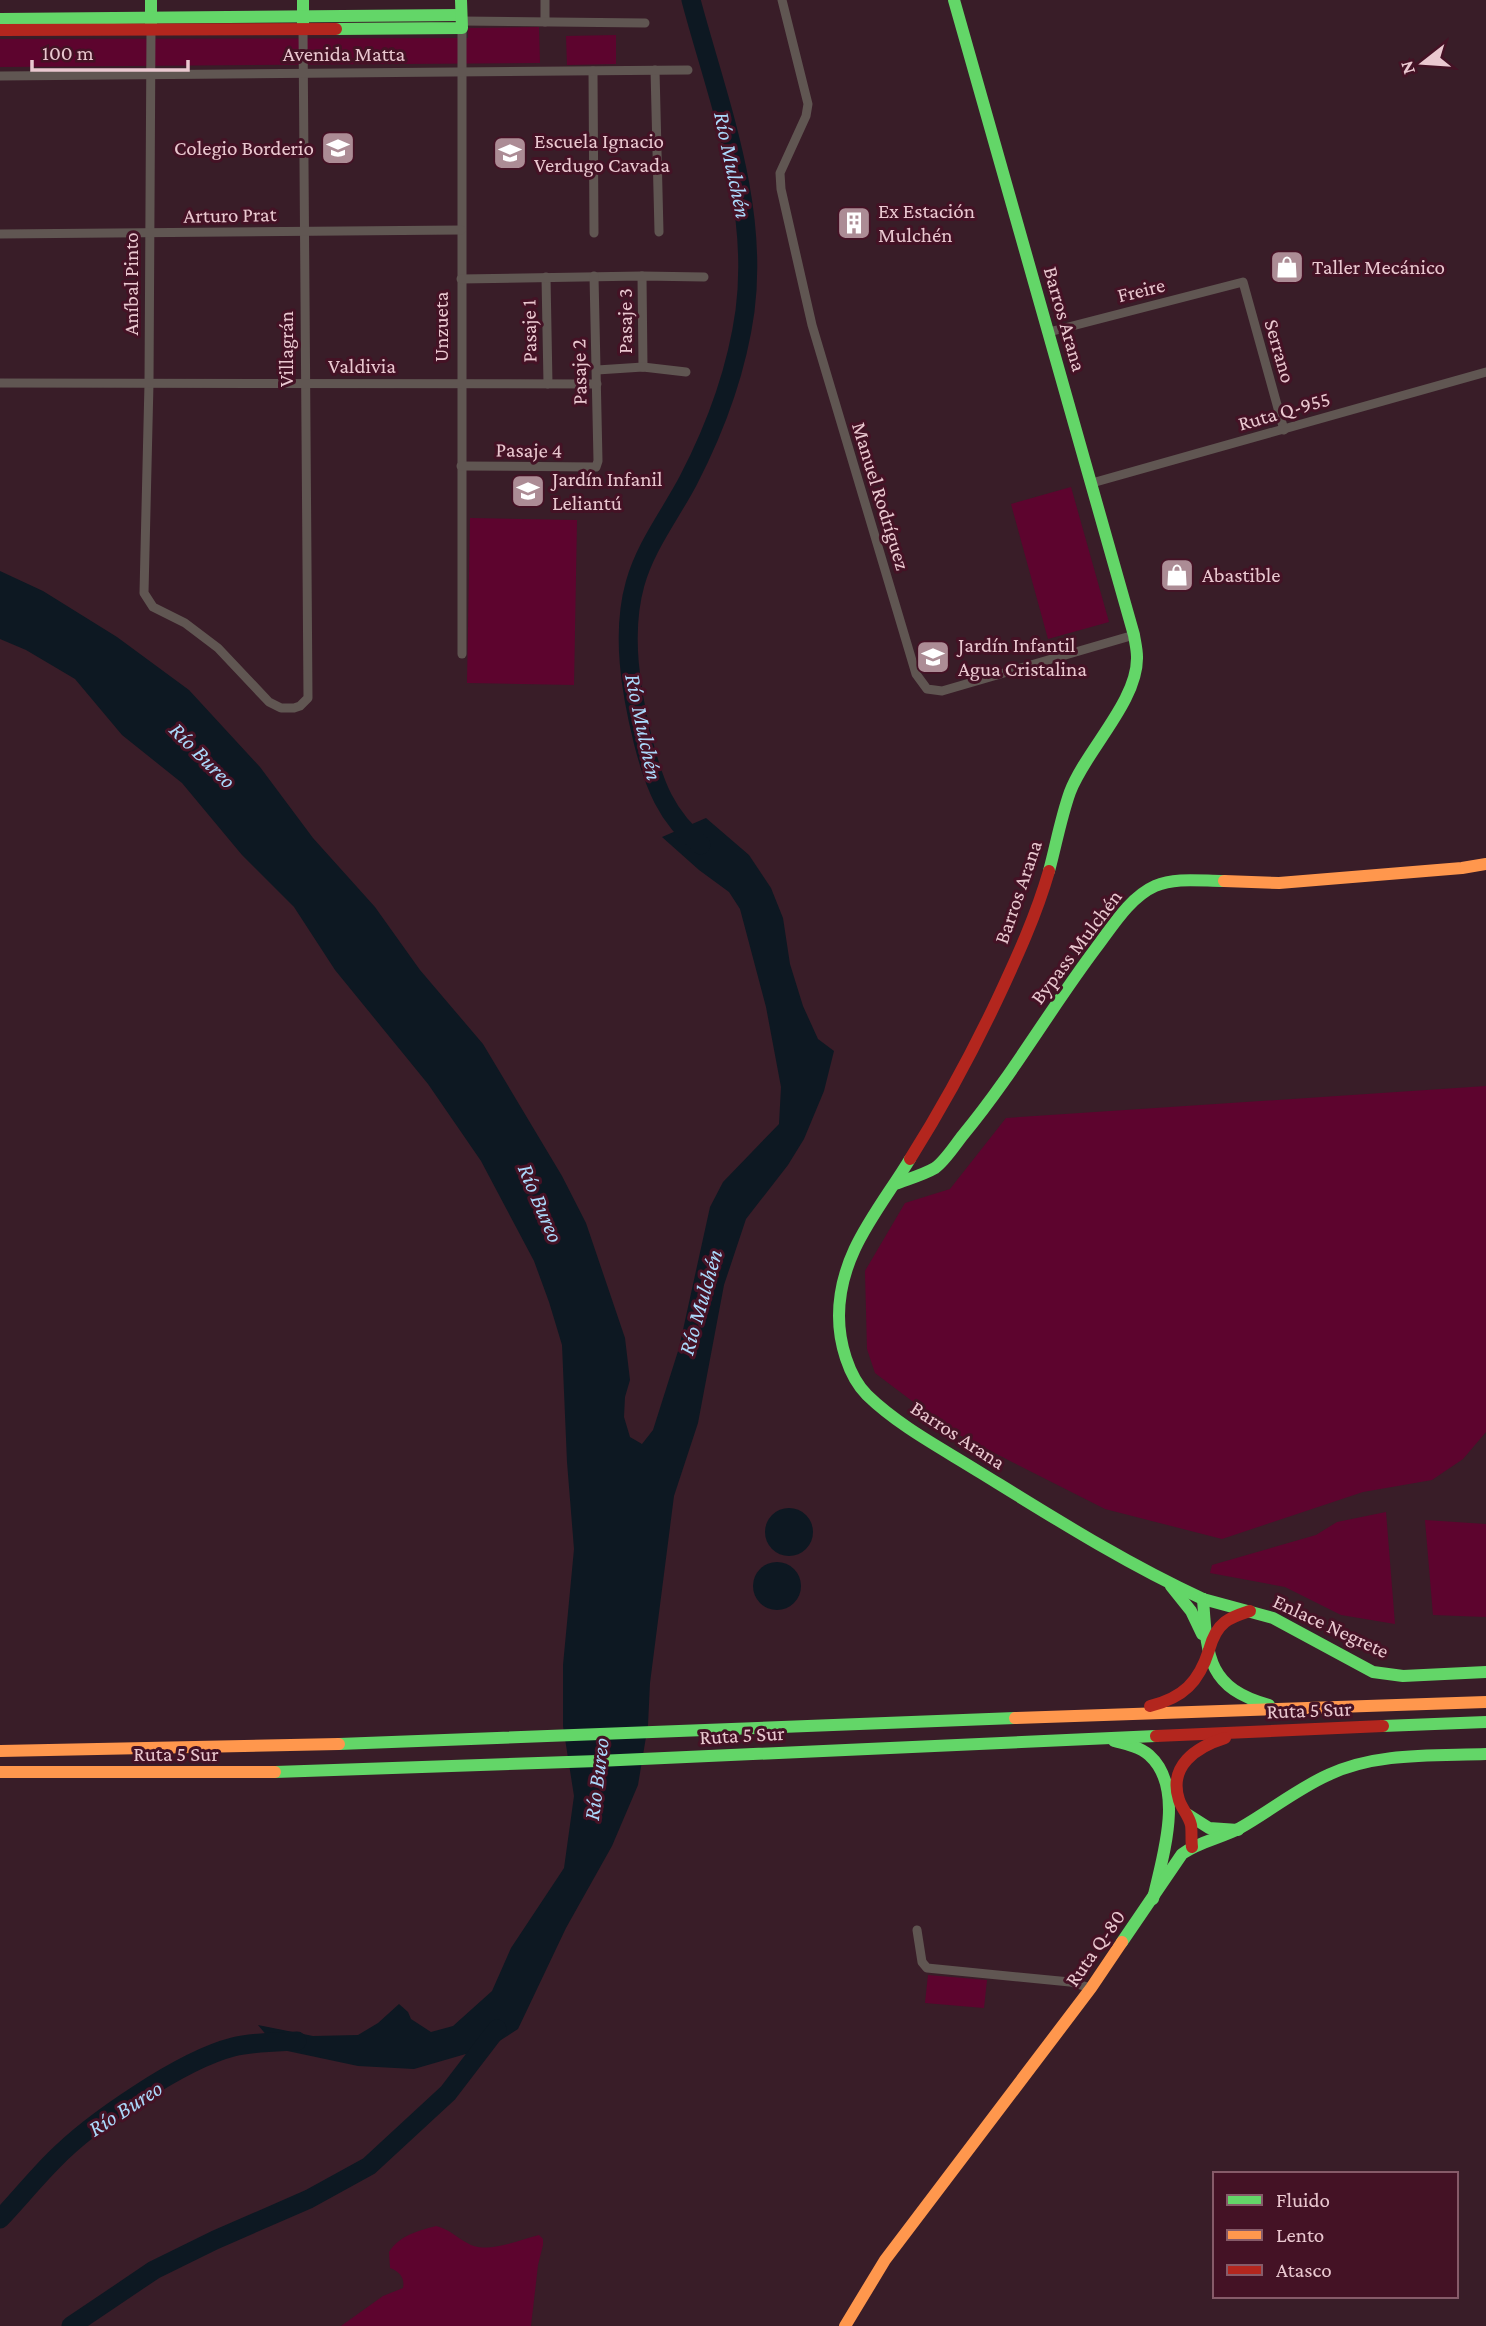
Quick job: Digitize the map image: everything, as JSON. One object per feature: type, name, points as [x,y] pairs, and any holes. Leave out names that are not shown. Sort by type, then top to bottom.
[{"type":"main road","name":"Aníbal Pinto","points":[[151,0],[151,23]]},
{"type":"main road","name":"Villagrán","points":[[303,0],[303,22]]},
{"type":"main road","name":"Unzueta","points":[[461,0],[461,21]]},
{"type":"main road","name":"Barros Arana","points":[[954,0],[1092,483],[1134,635],[1137,658],[1133,677],[1121,706],[1085,761],[1070,792],[1043,891],[1025,942],[959,1077],[895,1185],[856,1242],[841,1287],[840,1333],[846,1359],[859,1386],[881,1407],[918,1434],[1068,1527],[1171,1586],[1203,1599]]},
{"type":"main road","name":"Avenida Matta","points":[[0,19],[151,23],[461,21]]},
{"type":"main road","name":"Avenida Matta","points":[[0,30],[151,23]]},
{"type":"main road","name":"Bypass Mulchén","points":[[895,1185],[923,1174],[943,1160],[987,1106],[1059,998],[1116,922],[1139,897],[1153,887],[1167,881],[1279,883],[1486,864]]},
{"type":"main road","points":[[1171,1586],[1191,1611],[1214,1671],[1230,1689],[1254,1701],[1289,1709]]},
{"type":"main road","points":[[1203,1599],[1207,1649]]},
{"type":"main road","name":"Enlace Negrete","points":[[1203,1599],[1273,1619],[1373,1672],[1403,1676],[1486,1672]]},
{"type":"main road","points":[[1117,1714],[1170,1701],[1186,1692],[1201,1672],[1214,1634],[1226,1621],[1250,1611]]},
{"type":"main road","name":"Ruta 5 Sur","points":[[0,1751],[209,1749],[1486,1702]]},
{"type":"main road","name":"Ruta 5 Sur","points":[[0,1772],[222,1774],[467,1766],[1486,1722]]},
{"type":"main road","points":[[1192,1847],[1191,1829],[1178,1791],[1179,1774],[1185,1761],[1201,1746],[1248,1731]]},
{"type":"main road","points":[[1098,1737],[1143,1751],[1155,1760],[1167,1781],[1168,1821],[1165,1849],[1153,1899]]},
{"type":"main road","name":"Ruta Q-80","points":[[845,2326],[868,2286],[907,2229],[1091,1988],[1177,1860],[1192,1847],[1238,1830],[1319,1780],[1345,1768],[1375,1761],[1486,1754]]},
{"type":"main road","points":[[1187,1814],[1209,1828],[1238,1830]]},
{"type":"main road","points":[[1168,1821],[1174,1834],[1192,1847]]},
{"type":"street","points":[[545,0],[545,22]]},
{"type":"street","name":"Manuel Rodríguez","points":[[782,0],[808,104],[806,116],[780,173],[781,189],[812,325],[916,674],[927,689],[942,691],[1134,635]]},
{"type":"street","name":"Avenida Matta","points":[[461,21],[645,23]]},
{"type":"street","name":"Unzueta","points":[[461,21],[462,654]]},
{"type":"street","name":"Villagrán","points":[[303,22],[308,698]]},
{"type":"street","name":"Aníbal Pinto","points":[[151,23],[149,383],[144,593],[149,603],[157,610],[193,629],[218,648],[269,702],[281,708],[294,708],[308,698]]},
{"type":"street","points":[[655,70],[659,232]]},
{"type":"street","name":"Avenida Matta","points":[[0,76],[688,70]]},
{"type":"street","points":[[593,71],[594,233]]},
{"type":"street","name":"Arturo Prat","points":[[0,234],[461,230]]},
{"type":"street","points":[[461,279],[642,275],[704,277]]},
{"type":"street","name":"Pasaje 3","points":[[642,275],[643,367]]},
{"type":"street","name":"Pasaje 2","points":[[594,276],[596,467]]},
{"type":"street","name":"Pasaje 1","points":[[546,277],[548,384]]},
{"type":"street","name":"Freire","points":[[1049,332],[1243,282]]},
{"type":"street","name":"Serrano","points":[[1243,282],[1284,430]]},
{"type":"street","points":[[597,370],[643,367],[686,372]]},
{"type":"street","name":"Ruta Q-955","points":[[1092,483],[1486,372]]},
{"type":"street","name":"Valdivia","points":[[0,383],[597,384]]},
{"type":"street","name":"Pasaje 4","points":[[461,466],[596,467]]},
{"type":"street","points":[[917,1930],[922,1962],[927,1968],[1070,1982],[1091,1988]]},
{"type":"shaded area","points":[[539,27],[540,63],[0,67],[0,39],[468,38],[468,28]]},
{"type":"shaded area","points":[[616,35],[616,64],[567,65],[566,36]]},
{"type":"shaded area","points":[[1071,487],[1109,622],[1048,639],[1011,504]]},
{"type":"shaded area","points":[[470,518],[577,520],[574,685],[467,683]]},
{"type":"shaded area","points":[[1486,1086],[1486,1432],[1463,1459],[1432,1480],[1363,1492],[1222,1539],[1105,1509],[953,1432],[875,1373],[867,1349],[865,1271],[905,1203],[950,1189],[1006,1118]]},
{"type":"shaded area","points":[[1386,1512],[1395,1624],[1341,1615],[1285,1587],[1210,1573],[1212,1565],[1316,1535],[1337,1522]]},
{"type":"shaded area","points":[[1425,1520],[1486,1524],[1486,1617],[1433,1615]]},
{"type":"shaded area","points":[[928,1975],[987,1980],[984,2008],[925,2003]]},
{"type":"shaded area","points":[[436,2226],[446,2229],[471,2245],[487,2248],[539,2235],[543,2239],[531,2326],[341,2326],[383,2296],[403,2288],[401,2276],[390,2268],[389,2252],[404,2238]]},
{"type":"water","points":[[0,571],[43,591],[117,637],[189,690],[260,767],[313,838],[375,907],[420,970],[483,1044],[562,1176],[586,1223],[625,1338],[630,1380],[625,1397],[624,1417],[630,1437],[642,1444],[653,1430],[679,1348],[710,1207],[723,1182],[779,1124],[781,1087],[766,1007],[740,909],[729,892],[662,837],[706,818],[749,855],[771,888],[783,918],[790,964],[803,1006],[818,1039],[834,1051],[824,1091],[804,1139],[788,1165],[746,1219],[724,1285],[698,1423],[674,1496],[650,1683],[648,1725],[638,1785],[612,1846],[566,1928],[518,2029],[490,2047],[414,2069],[358,2066],[278,2049],[258,2025],[313,2036],[358,2035],[378,2023],[399,2004],[411,2019],[431,2032],[453,2026],[492,1991],[511,1948],[564,1868],[574,1796],[563,1726],[563,1665],[574,1549],[562,1345],[549,1302],[534,1261],[481,1161],[428,1084],[335,970],[294,907],[242,855],[182,783],[122,735],[75,679],[26,650],[0,639]]},
{"type":"water","points":[[789,1508],[798,1509],[806,1515],[812,1523],[812,1541],[806,1549],[798,1555],[789,1556],[780,1555],[772,1549],[766,1541],[765,1532],[766,1523],[772,1515],[780,1509]]},
{"type":"water","points":[[777,1562],[786,1563],[794,1569],[800,1577],[800,1595],[794,1603],[786,1609],[777,1610],[768,1609],[760,1603],[754,1595],[753,1586],[754,1577],[760,1569],[768,1563]]},
{"type":"waterway","name":"Río Mulchén","points":[[691,0],[724,115],[741,192],[748,271],[745,311],[737,355],[716,420],[688,481],[639,570],[631,603],[628,643],[635,703],[643,741],[657,785],[670,811],[701,845]]},
{"type":"waterway","name":"Río Bureo","points":[[71,2326],[154,2270],[309,2199],[369,2166],[448,2093],[497,2029]]},
{"type":"waterway","name":"Río Bureo","points":[[0,2219],[70,2145],[113,2111],[164,2078],[212,2054],[233,2047],[297,2041]]},
{"type":"traffic: fast","points":[[151,0],[151,25]]},
{"type":"traffic: fast","points":[[303,0],[303,24]]},
{"type":"traffic: fast","points":[[336,29],[462,28],[461,0]]},
{"type":"traffic: fast","points":[[954,0],[1137,651],[1135,674],[1129,691],[1070,792],[1049,871]]},
{"type":"traffic: fast","points":[[0,19],[461,15]]},
{"type":"traffic: fast","points":[[895,1184],[930,1170],[946,1157],[998,1089],[1108,931],[1137,897],[1155,886],[1171,881],[1224,881]]},
{"type":"traffic: fast","points":[[910,1159],[853,1252],[841,1293],[839,1316],[843,1347],[850,1369],[860,1387],[893,1417],[937,1446],[1090,1539],[1203,1599]]},
{"type":"traffic: fast","points":[[1171,1586],[1191,1611],[1202,1634]]},
{"type":"traffic: fast","points":[[1203,1599],[1273,1618],[1373,1672],[1403,1676],[1486,1672]]},
{"type":"traffic: fast","points":[[1203,1599],[1206,1637],[1214,1667],[1233,1689],[1269,1705]]},
{"type":"traffic: fast","points":[[339,1744],[1015,1718]]},
{"type":"traffic: fast","points":[[1383,1726],[1486,1722]]},
{"type":"traffic: fast","points":[[275,1772],[598,1761],[1156,1736]]},
{"type":"traffic: fast","points":[[1114,1741],[1149,1755],[1160,1769],[1167,1786],[1168,1824],[1153,1899]]},
{"type":"traffic: fast","points":[[1122,1942],[1182,1854],[1240,1828],[1294,1793],[1328,1775],[1366,1762],[1385,1759],[1486,1754]]},
{"type":"traffic: fast","points":[[1187,1814],[1209,1828],[1238,1830]]},
{"type":"traffic: slow","points":[[1224,881],[1279,883],[1486,864]]},
{"type":"traffic: slow","points":[[1015,1718],[1486,1702]]},
{"type":"traffic: slow","points":[[0,1751],[339,1744]]},
{"type":"traffic: slow","points":[[0,1772],[275,1772]]},
{"type":"traffic: slow","points":[[845,2326],[885,2260],[1091,1988],[1122,1942]]},
{"type":"traffic: jam","points":[[0,30],[336,29]]},
{"type":"traffic: jam","points":[[910,1159],[945,1101],[987,1021],[1026,936],[1049,871]]},
{"type":"traffic: jam","points":[[1150,1706],[1162,1703],[1188,1687],[1200,1671],[1219,1628],[1231,1618],[1250,1611]]},
{"type":"traffic: jam","points":[[1156,1736],[1383,1726]]},
{"type":"traffic: jam","points":[[1192,1847],[1191,1825],[1179,1800],[1177,1777],[1181,1768],[1195,1753],[1225,1738]]},
{"type":"place","name":"Colegio Borderio","points":[[338,148]]},
{"type":"place","name":"Escuela Ignacio Verdugo Cavada","points":[[510,153]]},
{"type":"place","name":"Ex Estación Mulchén","points":[[854,223]]},
{"type":"place","name":"Taller Mecánico","points":[[1287,267]]},
{"type":"place","name":"Jardín Infanil Leliantú","points":[[528,491]]},
{"type":"place","name":"Abastible","points":[[1177,575]]},
{"type":"place","name":"Jardín Infantil Agua Cristalina","points":[[933,657]]}]
